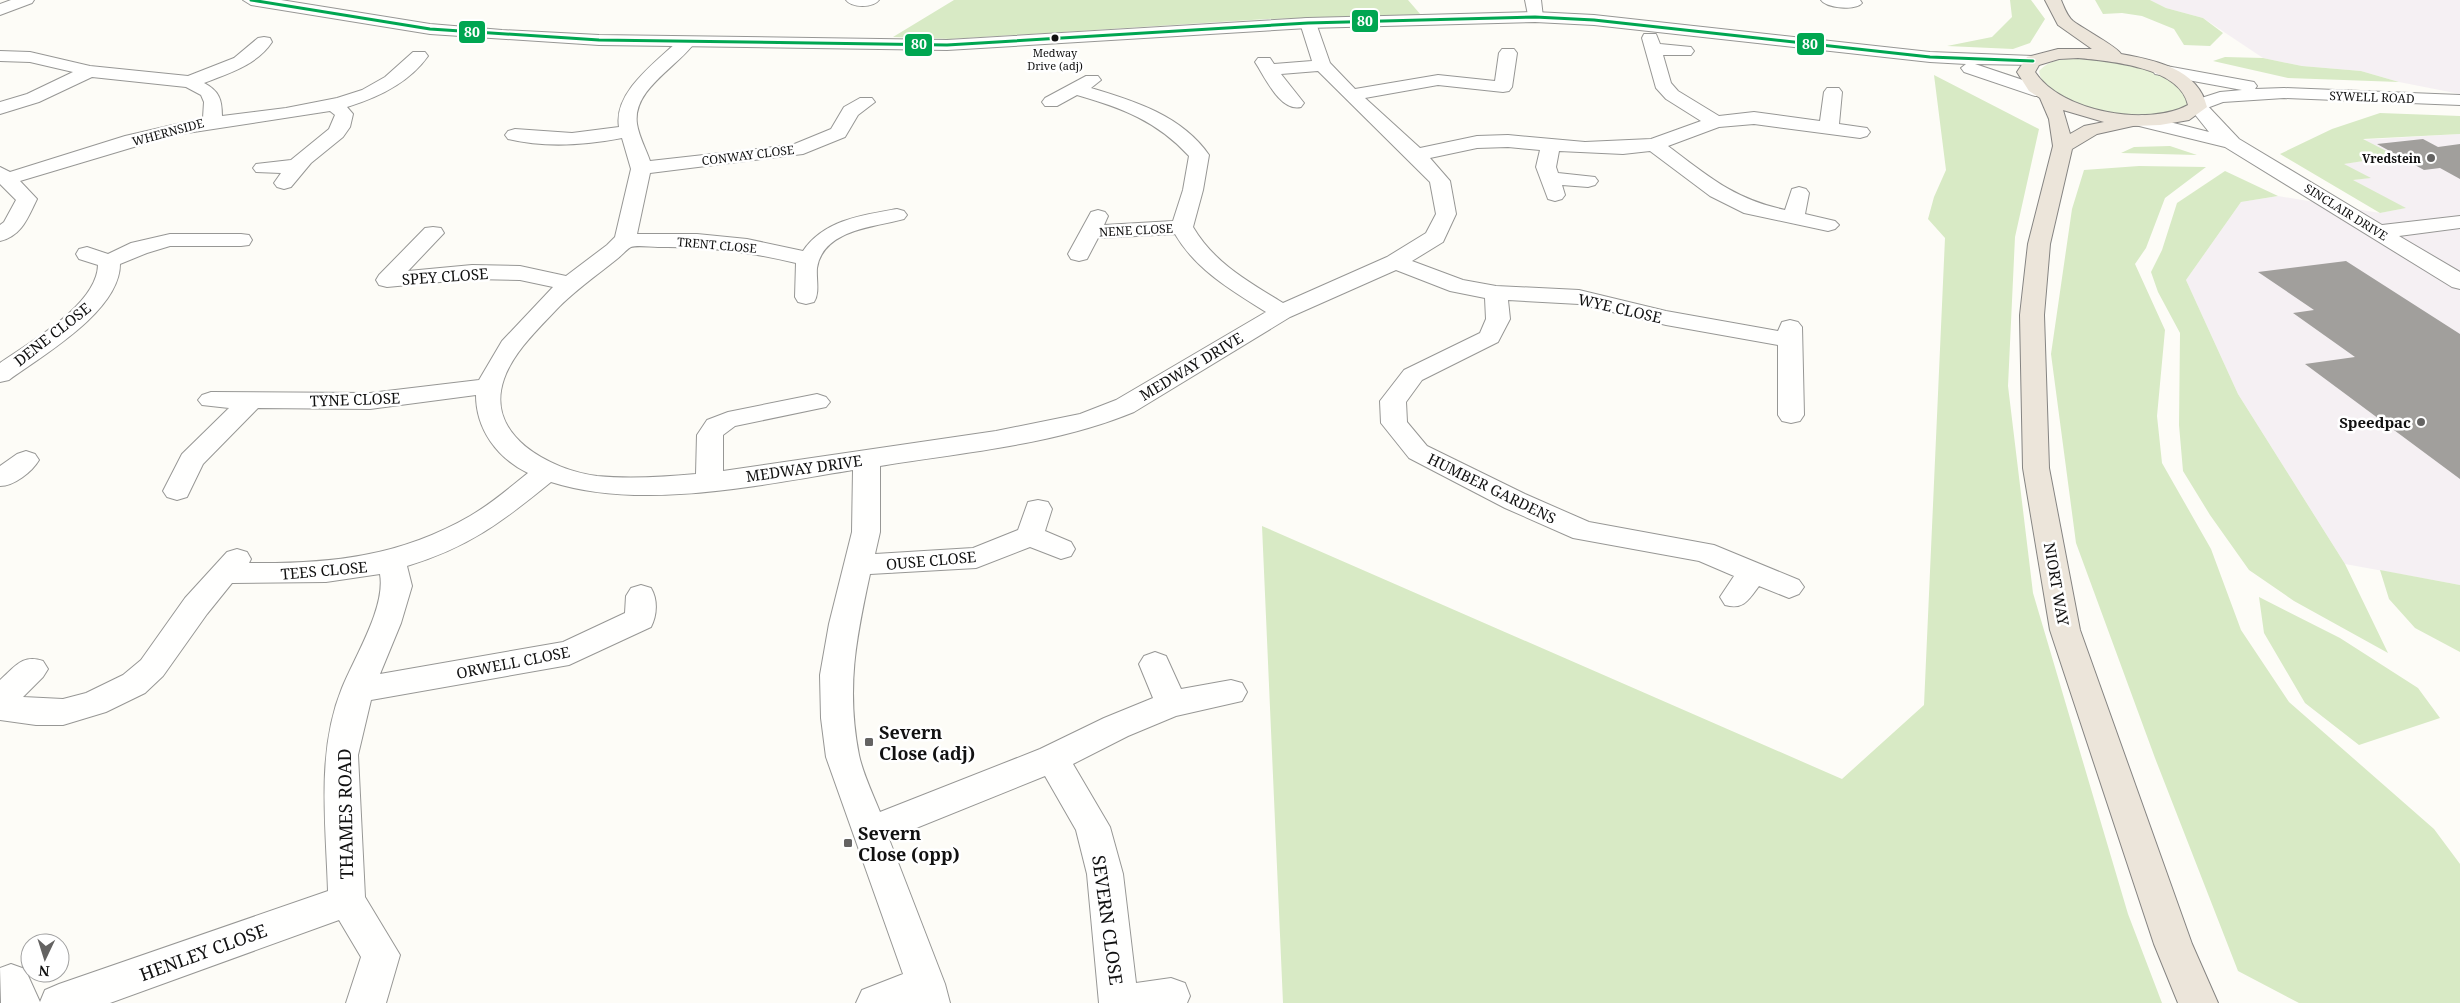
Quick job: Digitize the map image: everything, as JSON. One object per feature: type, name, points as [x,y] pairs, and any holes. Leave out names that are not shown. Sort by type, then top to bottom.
[{"type":"highway","points":[[2052,0],[2064,22],[2091,42],[2124,59]]},
{"type":"highway","points":[[2038,59],[2054,44],[2064,22]]},
{"type":"highway","points":[[2038,59],[2078,53],[2124,59],[2161,70],[2190,88],[2198,96],[2198,106],[2192,113],[2177,118],[2139,121],[2090,130],[2063,146]]},
{"type":"highway","name":"NIORT WAY","points":[[2038,59],[2026,72],[2028,78],[2045,94],[2058,119],[2063,146],[2039,244],[2032,314],[2036,468],[2065,630],[2173,944],[2198,1003]]},
{"type":"highway","points":[[2045,94],[2088,112],[2139,121]]},
{"type":"street","points":[[0,10],[26,0]]},
{"type":"street","points":[[252,0],[354,18],[448,30],[591,40],[908,46],[992,43],[1308,23],[1535,17],[1603,21],[1930,57],[2038,59]]},
{"type":"street","points":[[1533,0],[1535,17]]},
{"type":"street","points":[[1829,0],[1854,3]]},
{"type":"street","name":"MEDWAY DRIVE","points":[[625,241],[569,284],[513,343],[497,365],[489,386],[488,412],[496,431],[515,454],[546,472],[591,484],[650,486],[710,481],[867,460],[1057,429],[1109,413],[1125,406],[1282,312],[1395,262],[1435,237],[1446,214],[1440,181],[1416,155],[1351,95],[1322,65],[1313,43],[1308,23]]},
{"type":"street","points":[[190,82],[230,67],[257,52],[264,42]]},
{"type":"street","points":[[625,241],[642,168],[629,131],[628,108],[645,84],[687,42]]},
{"type":"street","points":[[1685,51],[1652,44],[1662,84],[1672,95],[1716,122]]},
{"type":"street","points":[[1351,95],[1438,80],[1503,86],[1508,53]]},
{"type":"street","points":[[0,56],[30,57],[90,71],[190,82],[208,92],[213,102],[212,121]]},
{"type":"street","points":[[1930,57],[2045,94]]},
{"type":"street","name":"WHERNSIDE","points":[[3,176],[171,130],[212,121],[297,112],[334,105],[364,94],[390,81],[413,62],[384,66]]},
{"type":"street","points":[[1295,103],[1266,66],[1322,65]]},
{"type":"street","name":"SYWELL ROAD","points":[[2161,70],[2284,93]]},
{"type":"street","points":[[0,108],[34,98],[90,71]]},
{"type":"street","points":[[1051,102],[1098,77]]},
{"type":"street","name":"NENE CLOSE","points":[[1076,89],[1117,101],[1178,132],[1199,155],[1193,190],[1182,227],[1188,240],[1213,268],[1282,312]]},
{"type":"street","points":[[1829,128],[1833,92]]},
{"type":"street","name":"SYWELL ROAD","points":[[2198,106],[2220,97],[2284,93],[2460,100]]},
{"type":"street","name":"CONWAY CLOSE","points":[[642,168],[796,150],[838,133],[851,111],[866,102]]},
{"type":"street","points":[[284,183],[297,166],[336,133],[345,122],[344,114],[334,105]]},
{"type":"street","name":"SINCLAIR DRIVE","points":[[2198,106],[2211,123],[2232,143],[2460,282]]},
{"type":"street","points":[[1416,155],[1477,142],[1508,141],[1586,148],[1623,148],[1654,145],[1716,122],[1754,118],[1860,132]]},
{"type":"street","name":"SINCLAIR DRIVE","points":[[2139,121],[2232,143]]},
{"type":"street","points":[[515,135],[550,139],[594,138],[629,131]]},
{"type":"street","points":[[1551,145],[1546,167],[1553,187],[1588,181]]},
{"type":"street","points":[[1654,145],[1717,192],[1751,209],[1828,225]]},
{"type":"street","points":[[263,168],[297,166]]},
{"type":"street","points":[[0,235],[13,226],[27,199],[3,176]]},
{"type":"street","points":[[1794,218],[1799,193]]},
{"type":"street","points":[[806,297],[808,259],[826,237],[854,223],[897,215]]},
{"type":"street","points":[[2379,232],[2460,222]]},
{"type":"street","name":"NENE CLOSE","points":[[1079,254],[1094,223],[1182,227]]},
{"type":"street","points":[[225,255],[258,226]]},
{"type":"street","name":"SPEY CLOSE","points":[[434,233],[387,280],[472,272],[520,273],[569,284]]},
{"type":"street","points":[[87,254],[109,262],[139,248],[170,240],[241,240]]},
{"type":"street","name":"TRENT CLOSE","points":[[625,241],[697,240],[746,245],[808,259]]},
{"type":"street","name":"DENE CLOSE","points":[[0,375],[67,325],[95,300],[108,278],[109,262]]},
{"type":"street","name":"WYE CLOSE","points":[[1395,262],[1458,286],[1496,293],[1579,297],[1666,318],[1790,333],[1791,415]]},
{"type":"street","name":"HUMBER GARDENS","points":[[1496,293],[1498,318],[1490,337],[1414,375],[1392,401],[1394,423],[1418,452],[1516,501],[1583,531],[1704,552],[1789,587]]},
{"type":"street","name":"TYNE CLOSE","points":[[211,400],[370,401],[489,386]]},
{"type":"street","points":[[176,491],[191,460],[252,400]]},
{"type":"street","points":[[710,481],[710,435],[716,426],[728,420],[817,402]]},
{"type":"street","points":[[0,477],[2,478],[26,460]]},
{"type":"street","points":[[867,460],[866,532],[844,624],[836,675],[837,718],[843,757],[928,994],[876,1003]]},
{"type":"street","name":"TEES CLOSE","points":[[0,707],[36,712],[63,712],[95,703],[134,684],[152,668],[196,606],[233,564],[297,575],[346,571],[392,562],[441,544],[481,523],[546,472]]},
{"type":"street","points":[[1038,509],[1030,536],[1061,549]]},
{"type":"street","name":"OUSE CLOSE","points":[[858,565],[976,558],[1030,536]]},
{"type":"street","name":"THAMES ROAD","points":[[366,1003],[381,955],[347,901],[341,755],[356,690],[386,623],[397,586],[392,562]]},
{"type":"street","points":[[1734,597],[1754,571]]},
{"type":"street","name":"ORWELL CLOSE","points":[[356,690],[569,654],[640,619],[641,596]]},
{"type":"street","points":[[1155,664],[1171,704]]},
{"type":"street","points":[[0,700],[32,670]]},
{"type":"street","points":[[869,832],[1052,759],[1116,726],[1171,704],[1231,692]]},
{"type":"street","name":"SEVERN CLOSE","points":[[1052,759],[1093,827],[1105,874],[1119,1003]]},
{"type":"street","name":"HENLEY CLOSE","points":[[59,1003],[347,901]]},
{"type":"street","name":"SEVERN CLOSE","points":[[1126,1003],[1171,996]]},
{"type":"shaded area","points":[[2150,0],[2460,0],[2460,94],[2399,82],[2361,71],[2302,66],[2263,58],[2203,18],[2166,8]]},
{"type":"shaded area","points":[[2460,134],[2460,585],[2345,564],[2238,394],[2186,280],[2241,202],[2278,196],[2380,213],[2405,208],[2352,180],[2369,178],[2343,164],[2395,156],[2361,140]]},
{"type":"green space","points":[[954,0],[1408,0],[1421,15],[1267,19],[951,39],[893,37]]},
{"type":"green space","points":[[2010,0],[2031,0],[2045,19],[2030,43],[2013,49],[1947,46],[1992,37],[2012,17]]},
{"type":"green space","points":[[2095,0],[2150,0],[2166,8],[2203,18],[2223,33],[2210,46],[2184,45],[2174,29],[2142,16],[2122,13],[2103,14]]},
{"type":"green space","points":[[2225,57],[2263,58],[2302,66],[2361,71],[2399,82],[2288,78],[2213,61]]},
{"type":"green space","points":[[2062,59],[2100,59],[2149,69],[2174,83],[2189,97],[2187,106],[2158,116],[2109,112],[2089,108],[2071,101],[2055,93],[2044,83],[2039,71],[2043,67]]},
{"type":"green space","points":[[1934,75],[2039,129],[2015,237],[2008,386],[2033,593],[2128,914],[2162,1003],[1283,1003],[1262,526],[1842,779],[1924,705],[1945,238],[1928,219],[1934,197],[1946,170]]},
{"type":"green space","points":[[2380,113],[2460,116],[2460,134],[2363,139],[2396,156],[2344,164],[2371,178],[2353,180],[2406,208],[2380,213],[2280,154],[2332,129]]},
{"type":"green space","points":[[2170,146],[2197,155],[2121,153],[2134,147]]},
{"type":"green space","points":[[2139,166],[2206,167],[2165,198],[2146,248],[2135,264],[2165,330],[2157,416],[2162,463],[2211,549],[2241,630],[2289,702],[2434,829],[2460,864],[2460,1003],[2299,1003],[2238,971],[2155,758],[2076,543],[2051,354],[2072,209],[2084,170]]},
{"type":"green space","points":[[2225,171],[2278,196],[2241,202],[2186,280],[2238,394],[2345,564],[2388,653],[2294,601],[2249,570],[2210,515],[2183,471],[2179,425],[2180,333],[2158,292],[2151,272],[2162,250],[2177,203]]},
{"type":"green space","points":[[2380,570],[2460,585],[2460,652],[2415,628],[2389,599]]},
{"type":"green space","points":[[2259,597],[2340,638],[2418,688],[2440,718],[2359,745],[2305,703],[2264,633]]},
{"type":"building","name":"Vredstein","points":[[2423,139],[2438,147],[2460,144],[2460,179],[2440,168],[2424,170],[2377,144]]},
{"type":"building","name":"Speedpac","points":[[2346,261],[2460,334],[2460,479],[2305,364],[2355,357],[2293,313],[2314,310],[2258,272]]},
{"type":"transit line","name":"80","points":[[251,0],[430,29],[599,40],[947,45],[1308,23],[1535,17],[1594,20],[1930,57],[2033,61]]},
{"type":"place","name":"Medway Drive (adj)","points":[[1055,38]]},
{"type":"place","name":"Vredstein","points":[[2431,158]]},
{"type":"place","name":"Speedpac","points":[[2421,422]]},
{"type":"place","name":"Severn Close (adj)","points":[[869,742]]},
{"type":"place","name":"Severn Close (opp)","points":[[848,843]]}]
